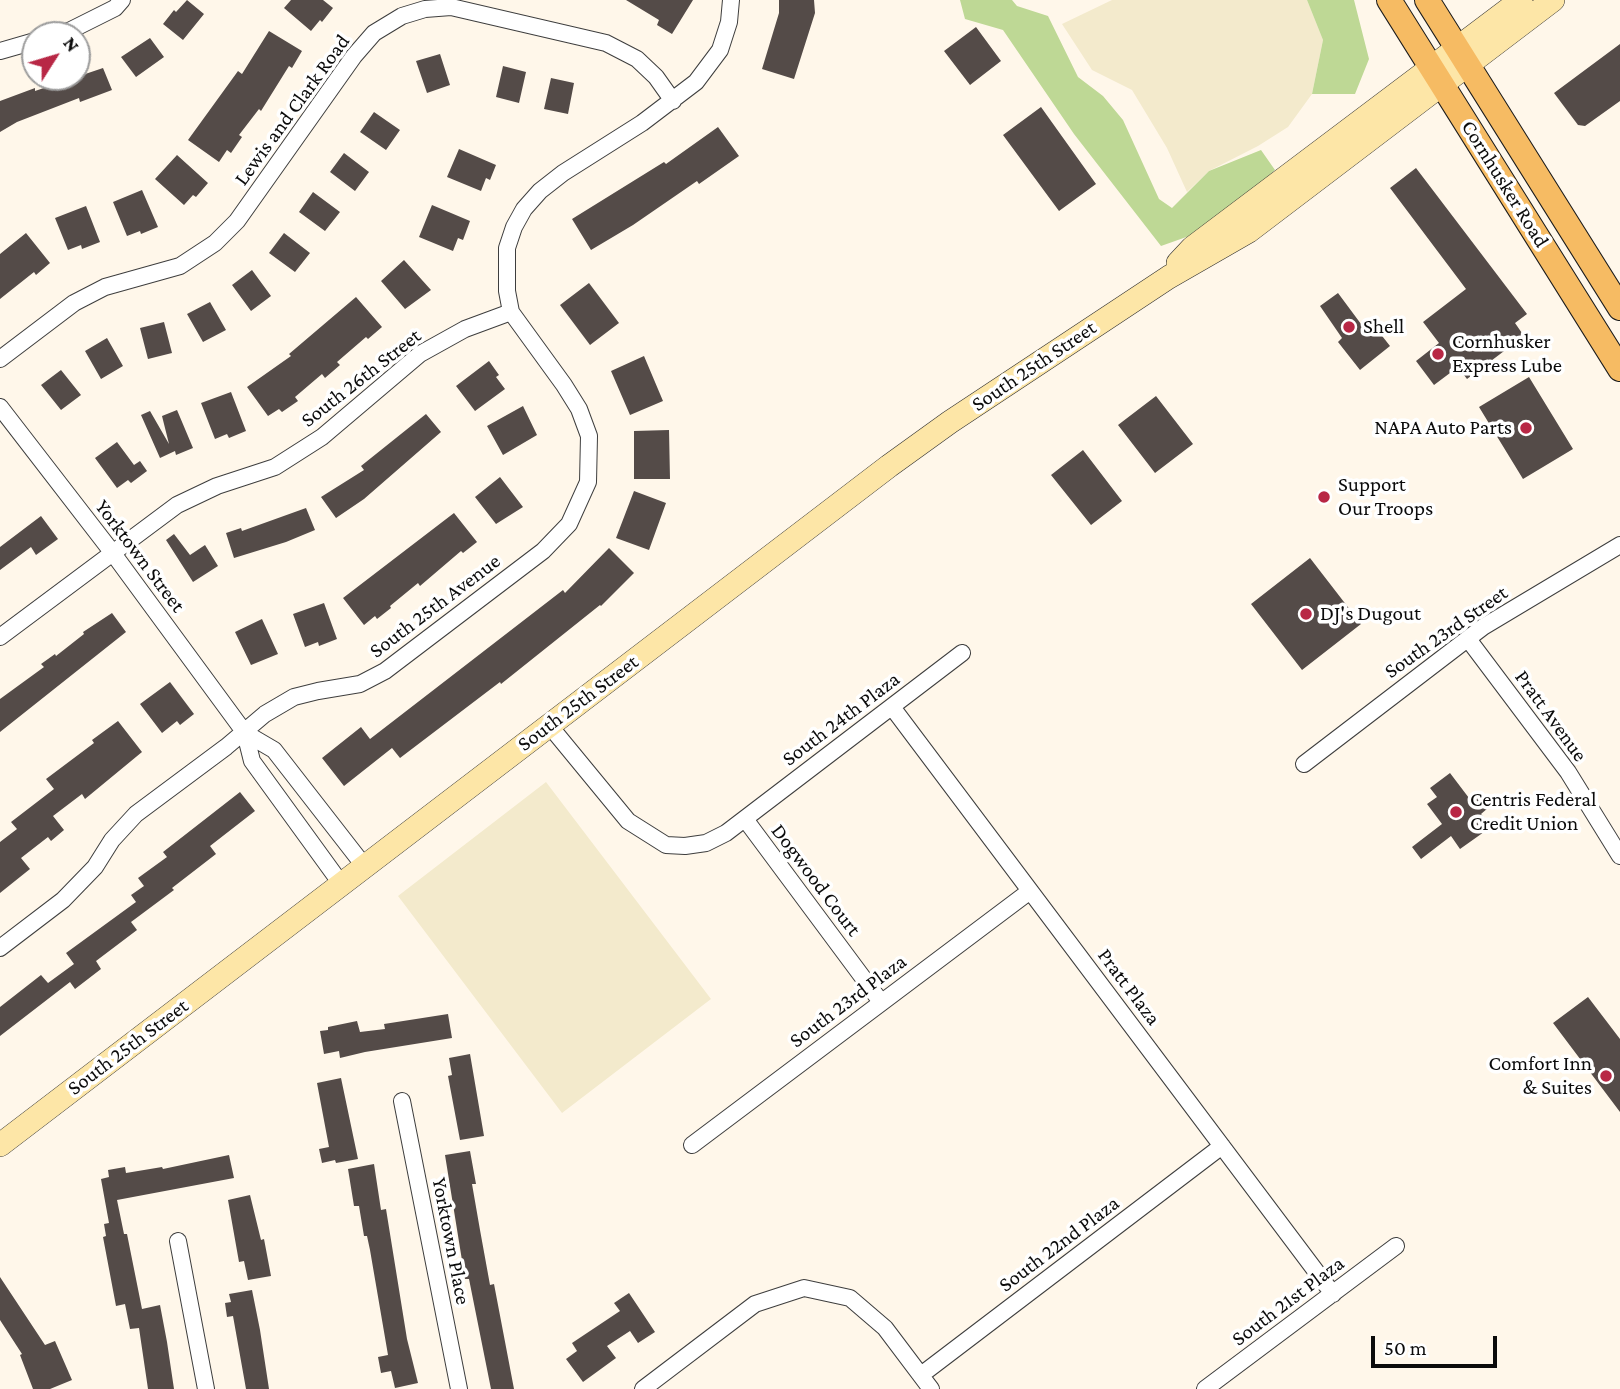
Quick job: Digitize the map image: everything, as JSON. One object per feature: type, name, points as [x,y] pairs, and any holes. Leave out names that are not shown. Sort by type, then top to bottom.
[{"type":"main road","name":"Cornhusker Road","points":[[1388,0],[1620,369]]},
{"type":"main road","name":"Cornhusker Road","points":[[1427,0],[1620,307]]},
{"type":"street","points":[[89,21],[115,8],[122,0]]},
{"type":"street","points":[[511,312],[507,291],[507,248],[524,209],[540,191],[563,173],[673,101],[696,82],[720,50],[729,22],[731,0]]},
{"type":"street","name":"South 25th Street","points":[[1463,56],[1521,0]]},
{"type":"street","name":"South 25th Street","points":[[0,1145],[910,451],[1169,277],[1249,231],[1463,56],[1553,0]]},
{"type":"street","name":"Lewis and Clark Road","points":[[0,359],[74,303],[105,288],[180,267],[215,243],[237,221],[354,56],[374,33],[402,16],[425,9],[451,7],[606,43],[638,59],[673,101]]},
{"type":"street","points":[[0,51],[21,45]]},
{"type":"street","name":"South 26th Street","points":[[0,637],[177,505],[217,486],[275,467],[322,437],[420,354],[466,329],[511,312]]},
{"type":"street","name":"South 25th Avenue","points":[[0,948],[64,900],[96,867],[112,840],[136,814],[245,733],[265,714],[294,697],[360,684],[385,671],[543,551],[569,524],[588,482],[589,436],[579,409],[564,385],[511,312]]},
{"type":"street","name":"Yorktown Street","points":[[0,407],[112,552],[245,733],[252,761],[342,885]]},
{"type":"street","name":"South 23rd Street","points":[[1304,764],[1483,627],[1620,545]]},
{"type":"street","name":"Pratt Avenue","points":[[1468,639],[1568,772],[1620,856]]},
{"type":"street","name":"South 24th Plaza","points":[[745,819],[962,653]]},
{"type":"street","name":"Pratt Plaza","points":[[892,707],[1333,1294]]},
{"type":"street","name":"Dogwood Court","points":[[549,725],[628,821],[646,835],[666,845],[706,843],[745,819],[881,1002]]},
{"type":"street","name":"Yorktown Street","points":[[245,733],[274,750],[365,866]]},
{"type":"street","name":"South 23rd Plaza","points":[[692,1145],[1030,891]]},
{"type":"street","name":"Yorktown Place","points":[[402,1101],[459,1389]]},
{"type":"street","name":"South 22nd Plaza","points":[[921,1375],[1222,1146]]},
{"type":"street","points":[[178,1241],[206,1389]]},
{"type":"street","name":"South 21st Plaza","points":[[1205,1389],[1396,1246]]},
{"type":"street","points":[[643,1389],[755,1304],[804,1288],[850,1298],[885,1328],[931,1389]]},
{"type":"shaded area","points":[[1112,0],[1307,0],[1323,40],[1312,94],[1288,127],[1209,171],[1187,192],[1167,148],[1132,90],[1092,70],[1062,24]]},
{"type":"shaded area","points":[[546,782],[711,999],[562,1113],[398,896]]},
{"type":"green space","points":[[960,0],[1012,0],[1017,6],[1048,16],[1078,77],[1103,96],[1123,120],[1159,199],[1172,208],[1209,171],[1261,150],[1275,170],[1248,195],[1192,235],[1161,246],[1074,134],[1003,30],[965,19]]},
{"type":"green space","points":[[1307,0],[1354,0],[1369,59],[1355,94],[1312,94],[1323,40]]},
{"type":"building","points":[[187,0],[204,14],[183,40],[163,24],[174,10],[176,12]]},
{"type":"building","points":[[291,0],[323,0],[333,8],[311,31],[284,8]]},
{"type":"building","points":[[626,0],[693,0],[672,34],[657,25],[659,20]]},
{"type":"building","points":[[779,0],[814,0],[815,13],[794,79],[762,69],[779,13]]},
{"type":"building","points":[[976,27],[1001,61],[970,85],[944,51]]},
{"type":"building","points":[[269,31],[302,51],[292,68],[289,66],[261,111],[259,109],[239,135],[242,137],[231,153],[227,150],[219,162],[188,140],[238,71],[242,74]]},
{"type":"building","points":[[150,38],[164,57],[136,77],[121,57]]},
{"type":"building","points":[[1620,44],[1620,101],[1585,126],[1578,125],[1554,93]]},
{"type":"building","points":[[440,54],[450,85],[427,93],[416,61]]},
{"type":"building","points":[[503,66],[526,72],[519,103],[496,97]]},
{"type":"building","points":[[103,68],[112,90],[80,102],[79,98],[17,122],[0,132],[0,101],[27,91],[91,91],[91,72]]},
{"type":"building","points":[[551,78],[574,83],[568,114],[544,109]]},
{"type":"building","points":[[1041,107],[1096,184],[1059,211],[1003,135]]},
{"type":"building","points":[[374,112],[400,130],[386,150],[360,132]]},
{"type":"building","points":[[718,127],[739,156],[699,184],[697,181],[591,250],[572,219],[664,162],[666,164]]},
{"type":"building","points":[[459,149],[496,165],[490,180],[486,178],[481,191],[447,177]]},
{"type":"building","points":[[344,153],[369,172],[355,191],[330,172]]},
{"type":"building","points":[[177,155],[208,183],[196,197],[193,195],[184,205],[155,179]]},
{"type":"building","points":[[1416,168],[1527,314],[1515,323],[1524,336],[1467,379],[1458,367],[1434,385],[1416,361],[1439,343],[1423,322],[1466,289],[1390,188]]},
{"type":"building","points":[[142,190],[158,227],[127,236],[113,202]]},
{"type":"building","points":[[313,192],[340,212],[325,231],[299,212]]},
{"type":"building","points":[[432,205],[470,221],[463,240],[458,238],[453,251],[419,237]]},
{"type":"building","points":[[86,206],[100,242],[82,249],[81,245],[68,250],[55,218]]},
{"type":"building","points":[[26,233],[50,263],[0,299],[0,254]]},
{"type":"building","points":[[284,233],[310,253],[295,272],[269,253]]},
{"type":"building","points":[[404,260],[431,290],[405,309],[381,281]]},
{"type":"building","points":[[252,270],[271,296],[251,311],[232,285]]},
{"type":"building","points":[[589,283],[619,323],[590,345],[560,305]]},
{"type":"building","points":[[1338,293],[1361,324],[1368,318],[1390,346],[1360,370],[1338,342],[1342,338],[1320,306]]},
{"type":"building","points":[[356,297],[382,327],[337,362],[340,365],[325,378],[322,374],[295,397],[298,401],[282,412],[279,409],[268,416],[247,387],[291,356],[289,354]]},
{"type":"building","points":[[210,302],[226,330],[203,342],[187,314]]},
{"type":"building","points":[[164,322],[172,353],[148,359],[140,328]]},
{"type":"building","points":[[107,338],[123,366],[101,379],[85,351]]},
{"type":"building","points":[[644,356],[663,401],[630,415],[611,371]]},
{"type":"building","points":[[489,361],[505,389],[475,411],[456,386]]},
{"type":"building","points":[[61,370],[81,395],[61,410],[41,385]]},
{"type":"building","name":"NAPA Auto Parts","points":[[1529,377],[1573,449],[1523,479],[1479,407]]},
{"type":"building","points":[[231,392],[246,431],[229,438],[227,434],[215,439],[201,403]]},
{"type":"building","points":[[1156,396],[1193,444],[1155,473],[1118,425]]},
{"type":"building","points":[[523,406],[537,435],[503,455],[487,426]]},
{"type":"building","points":[[177,410],[193,448],[176,455],[175,451],[160,458],[141,415],[150,411],[169,444],[162,416]]},
{"type":"building","points":[[426,414],[441,432],[364,499],[336,518],[321,497],[364,470],[361,466]]},
{"type":"building","points":[[669,430],[670,479],[634,479],[634,431]]},
{"type":"building","points":[[117,442],[134,465],[140,461],[147,471],[131,483],[128,480],[117,488],[95,458]]},
{"type":"building","points":[[1083,450],[1122,501],[1091,525],[1051,475]]},
{"type":"building","points":[[500,477],[523,507],[496,524],[475,497]]},
{"type":"building","points":[[634,491],[666,503],[649,550],[616,538]]},
{"type":"building","points":[[306,508],[315,530],[234,558],[226,533],[241,528],[242,531]]},
{"type":"building","points":[[454,513],[477,542],[463,553],[461,551],[420,586],[418,583],[377,619],[375,616],[364,625],[343,598]]},
{"type":"building","points":[[41,516],[58,539],[36,555],[31,547],[0,570],[0,547]]},
{"type":"building","points":[[174,534],[190,555],[205,545],[218,566],[193,582],[166,540]]},
{"type":"building","points":[[609,548],[634,573],[601,606],[400,758],[392,748],[344,786],[322,758],[361,727],[370,739],[563,590],[565,593]]},
{"type":"building","name":"DJ's Dugout","points":[[1310,558],[1361,624],[1302,670],[1251,604]]},
{"type":"building","points":[[324,603],[337,639],[319,646],[318,642],[305,647],[293,614]]},
{"type":"building","points":[[112,613],[126,632],[0,732],[0,699],[44,667],[41,664],[55,654],[56,656],[84,634],[83,632]]},
{"type":"building","points":[[262,619],[278,654],[251,665],[235,632]]},
{"type":"building","points":[[170,682],[194,714],[180,725],[177,721],[162,733],[140,704]]},
{"type":"building","points":[[118,721],[142,752],[85,799],[82,794],[53,816],[64,830],[51,841],[48,837],[21,858],[30,869],[0,893],[0,842],[17,829],[11,822],[54,789],[46,779]]},
{"type":"building","name":"Centris Federal Credit Union","points":[[1450,773],[1472,802],[1479,796],[1488,808],[1481,814],[1485,819],[1478,825],[1484,832],[1460,849],[1451,836],[1421,859],[1412,847],[1442,824],[1427,804],[1437,797],[1430,788]]},
{"type":"building","points":[[240,792],[255,811],[210,846],[216,854],[131,922],[137,930],[96,961],[101,969],[75,989],[70,982],[0,1036],[0,1007],[41,975],[48,983],[74,964],[66,953],[136,902],[131,895],[144,886],[138,878],[167,857],[163,852]]},
{"type":"building","name":"Comfort Inn & Suites","points":[[1588,997],[1620,1039],[1620,1112],[1553,1023]]},
{"type":"building","points":[[448,1014],[452,1038],[340,1058],[339,1051],[324,1054],[320,1031],[328,1030],[328,1027],[357,1021],[360,1032],[385,1029],[384,1024]]},
{"type":"building","points":[[470,1054],[484,1136],[460,1140],[448,1076],[452,1075],[449,1058]]},
{"type":"building","points":[[341,1078],[358,1159],[322,1163],[319,1149],[329,1147],[317,1083]]},
{"type":"building","points":[[470,1151],[476,1184],[472,1184],[490,1285],[494,1284],[514,1389],[491,1389],[469,1279],[465,1279],[445,1155]]},
{"type":"building","points":[[229,1155],[234,1178],[117,1200],[124,1234],[127,1234],[142,1309],[160,1305],[167,1342],[174,1389],[148,1389],[139,1328],[130,1329],[125,1304],[116,1306],[103,1237],[106,1236],[104,1224],[109,1223],[101,1179],[109,1177],[108,1170],[125,1167],[126,1173],[163,1169]]},
{"type":"building","points":[[374,1164],[381,1210],[386,1209],[407,1339],[418,1383],[395,1388],[391,1371],[381,1373],[378,1357],[388,1355],[367,1236],[364,1236],[359,1206],[354,1206],[348,1169]]},
{"type":"building","points":[[250,1195],[261,1240],[264,1239],[271,1276],[248,1280],[244,1261],[239,1262],[228,1200]]},
{"type":"building","points":[[0,1277],[45,1345],[55,1341],[72,1380],[50,1389],[33,1389],[20,1355],[22,1354],[0,1320]]},
{"type":"building","points":[[252,1290],[269,1389],[246,1389],[233,1316],[227,1317],[225,1303],[231,1302],[229,1294]]},
{"type":"building","points":[[629,1293],[655,1332],[638,1343],[630,1331],[607,1346],[616,1358],[583,1382],[566,1359],[577,1351],[572,1343],[620,1311],[614,1303]]},
{"type":"place","name":"Shell","points":[[1349,327]]},
{"type":"place","name":"Cornhusker Express Lube","points":[[1438,354]]},
{"type":"place","name":"NAPA Auto Parts","points":[[1526,428]]},
{"type":"place","name":"Support Our Troops","points":[[1324,497]]},
{"type":"place","name":"DJ's Dugout","points":[[1306,614]]},
{"type":"place","name":"Centris Federal Credit Union","points":[[1456,812]]},
{"type":"place","name":"Comfort Inn & Suites","points":[[1606,1076]]}]
